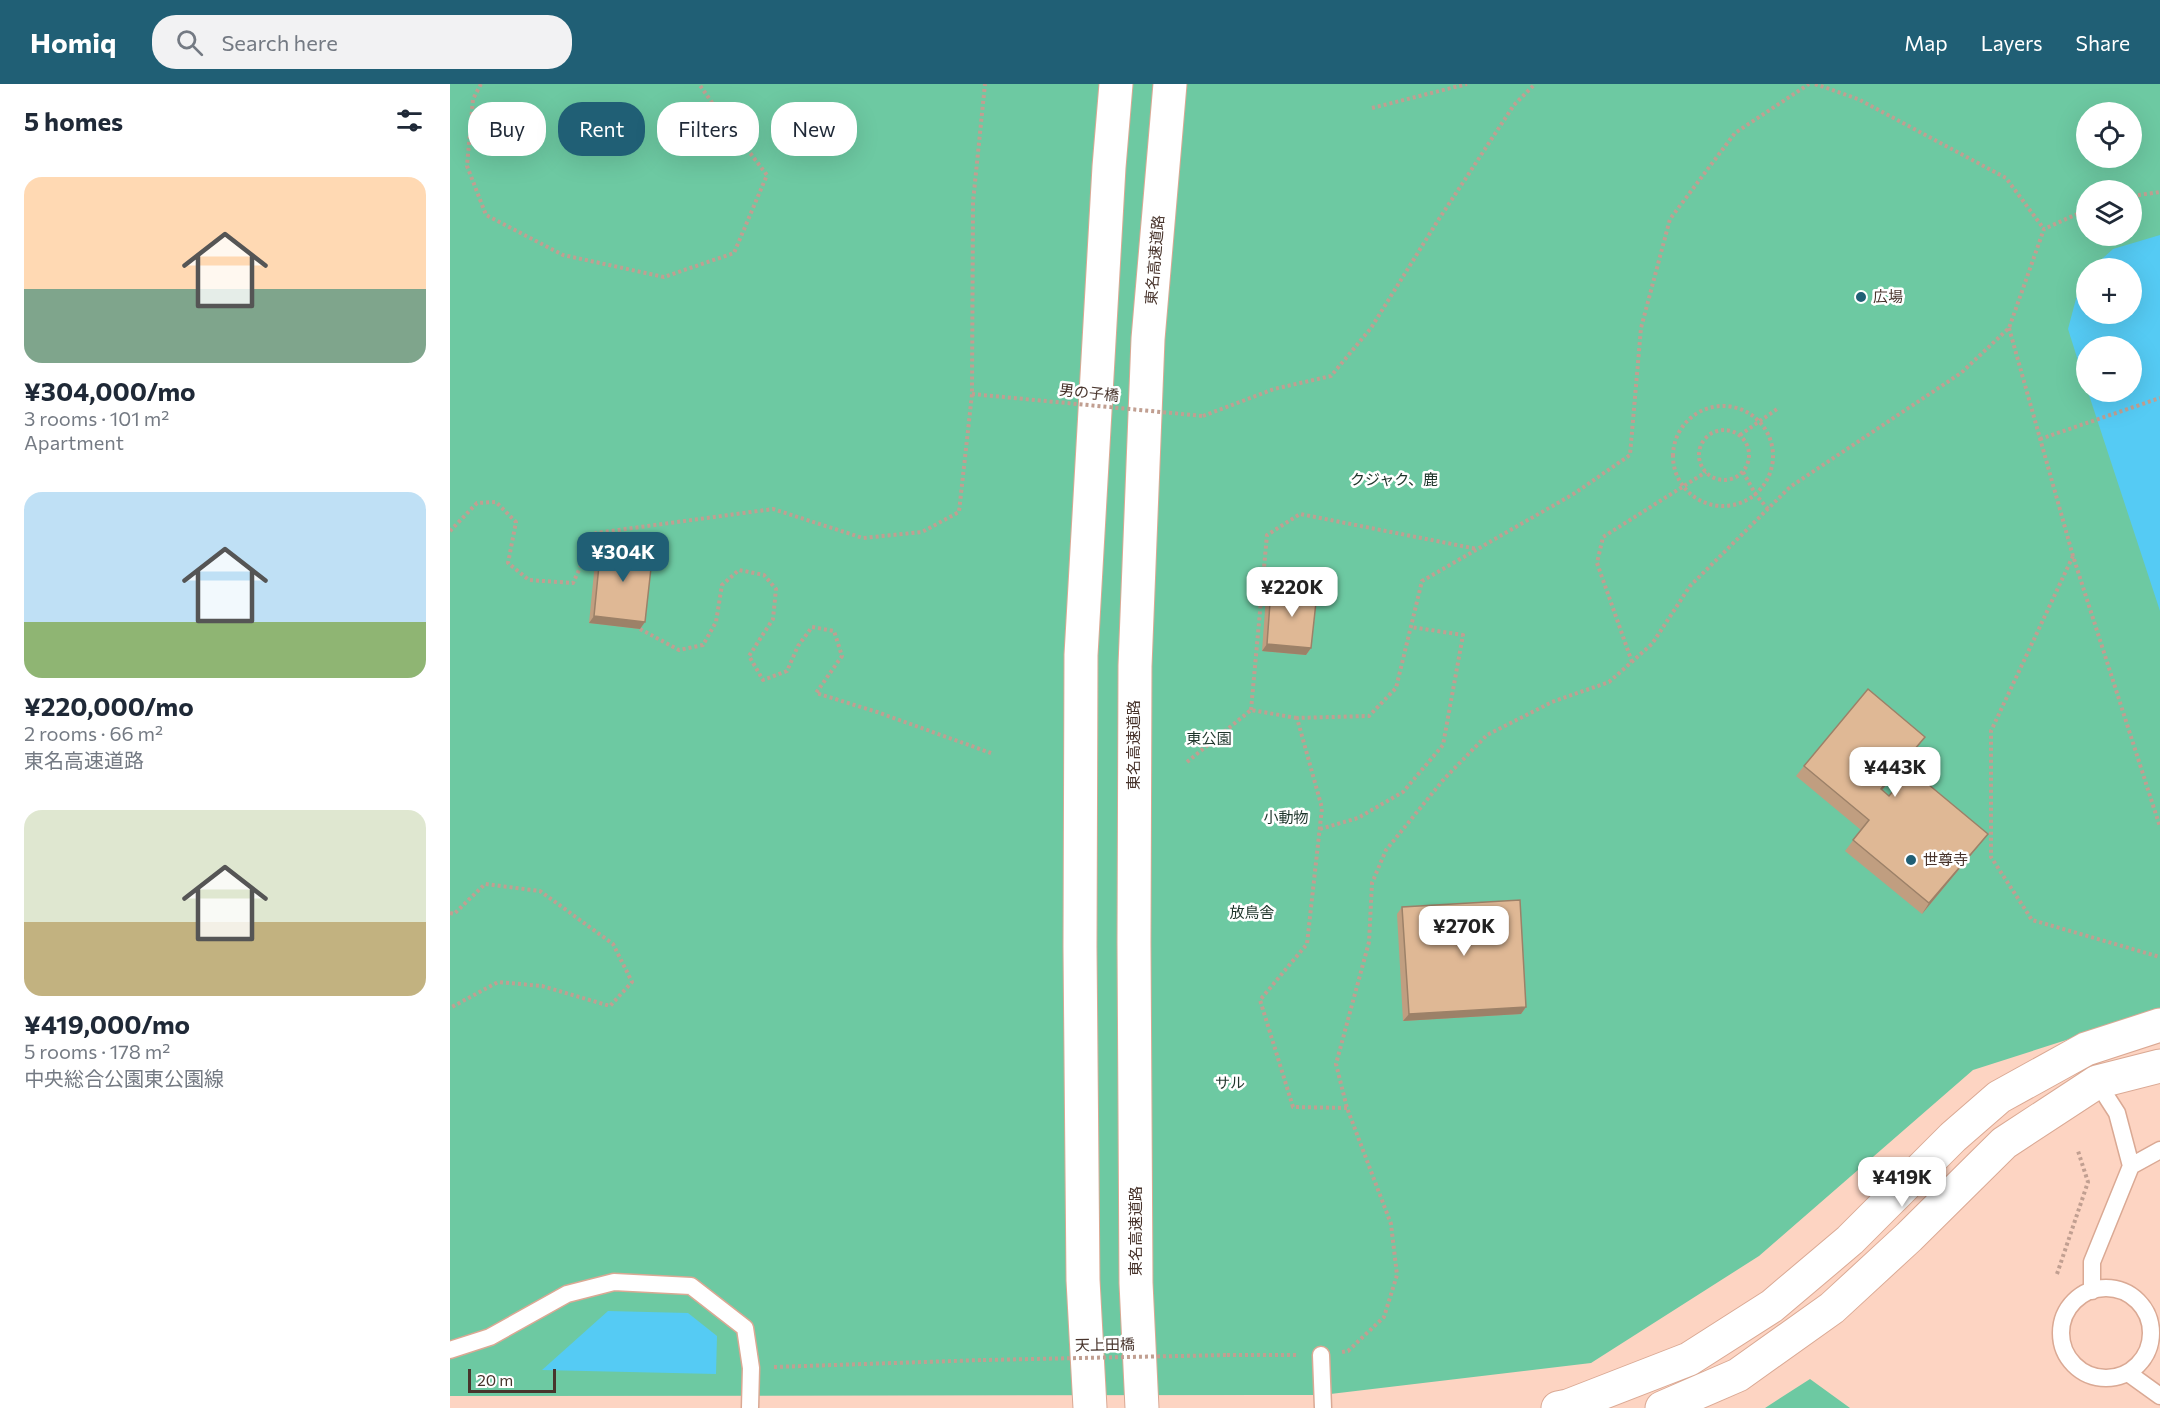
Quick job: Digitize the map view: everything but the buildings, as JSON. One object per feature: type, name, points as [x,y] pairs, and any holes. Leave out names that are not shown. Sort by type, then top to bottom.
[{"type":"main road","points":[[1090,1408],[1083,1280],[1080,947],[1081,655],[1116,84]]},
{"type":"main road","name":"東名高速道路","points":[[1142,1408],[1136,1259],[1135,666],[1148,339],[1170,84]]},
{"type":"main road","points":[[1558,1408],[1689,1359],[1772,1306],[1850,1240],[1953,1137],[1999,1097],[2086,1049],[2160,1025]]},
{"type":"main road","points":[[1662,1408],[1738,1375],[1832,1308],[1909,1237],[2004,1143],[2097,1082],[2160,1066]]},
{"type":"lane","points":[[2091,1291],[2092,1262],[2131,1166],[2117,1113],[2097,1082]]},
{"type":"lane","points":[[2131,1166],[2160,1150]]},
{"type":"lane","points":[[450,1350],[489,1337],[567,1294],[614,1282],[692,1286],[745,1328],[752,1368],[750,1408]]},
{"type":"lane","points":[[2106,1288],[2120,1291],[2134,1298],[2144,1309],[2150,1322],[2151,1337],[2147,1351],[2139,1364],[2114,1378],[2085,1373],[2073,1364],[2065,1351],[2061,1337],[2062,1322],[2068,1309],[2079,1298],[2091,1291],[2106,1288]]},
{"type":"lane","points":[[1321,1355],[1323,1408]]},
{"type":"lane","points":[[2128,1372],[2160,1396]]},
{"type":"path","points":[[481,84],[473,99],[467,166],[486,215],[564,255],[664,277],[734,253],[767,175],[699,84]]},
{"type":"path","points":[[450,531],[477,503],[496,502],[516,522],[508,563],[529,580],[573,583],[596,534],[773,509],[863,538],[922,532],[959,512],[972,394],[973,202],[985,84]]},
{"type":"path","points":[[1372,108],[1467,84]]},
{"type":"path","name":"男の子橋","points":[[972,394],[1203,416],[1274,389],[1331,376],[1371,328],[1514,105],[1535,84]]},
{"type":"path","points":[[1251,710],[1297,718],[1369,716],[1396,688],[1422,581],[1575,493],[1630,455],[1641,328],[1670,219],[1735,133],[1809,84]]},
{"type":"path","points":[[1815,84],[1858,99],[2006,178],[2044,229]]},
{"type":"path","points":[[2142,195],[2160,192]]},
{"type":"path","points":[[2076,215],[2044,229],[2009,328],[2073,556],[2160,827]]},
{"type":"path","name":"天上田橋","points":[[752,1368],[983,1360],[1321,1355],[1348,1351],[1384,1317],[1397,1275],[1391,1224],[1347,1108],[1336,1064],[1369,942],[1372,883],[1386,850],[1444,779],[1487,735],[1552,702],[1609,682],[1652,644],[1690,586],[1790,487],[1961,373],[2009,328]]},
{"type":"path","points":[[2040,438],[2160,398]]},
{"type":"path","points":[[1713,406],[1730,406],[1746,411],[1760,421],[1769,435],[1774,451],[1773,467],[1767,482],[1756,495],[1742,503],[1726,507],[1709,505],[1694,498],[1682,486],[1675,471],[1673,454],[1676,438],[1684,423],[1697,412],[1713,406]]},
{"type":"path","points":[[1740,435],[1777,409]]},
{"type":"path","points":[[1726,429],[1740,435],[1748,446],[1749,460],[1743,472],[1731,480],[1718,479],[1706,472],[1699,459],[1701,444],[1711,433],[1726,429]]},
{"type":"path","points":[[1632,662],[1597,563],[1603,537],[1706,472]]},
{"type":"path","points":[[1743,472],[1756,495],[1768,509]]},
{"type":"path","points":[[1187,762],[1251,710],[1267,535],[1300,514],[1478,549]]},
{"type":"path","points":[[2073,556],[1991,730],[1991,857],[2032,920],[2160,957]]},
{"type":"path","points":[[640,629],[679,650],[703,645],[716,622],[722,585],[740,570],[764,575],[776,589],[773,619],[748,656],[763,680],[787,671],[798,646],[812,627],[834,631],[842,656],[816,693],[877,712],[991,753]]},
{"type":"path","points":[[1320,829],[1358,818],[1402,792],[1443,745],[1463,635],[1411,627]]},
{"type":"path","points":[[1297,718],[1322,808],[1307,944],[1260,1000],[1293,1107],[1347,1108]]},
{"type":"path","points":[[450,913],[454,914],[485,884],[540,891],[613,944],[632,982],[610,1006],[542,986],[498,982],[450,1008]]},
{"type":"path","points":[[2057,1274],[2088,1182],[2078,1151]]},
{"type":"green space","name":"東公園","points":[[450,84],[2160,84],[2160,1010],[1973,1070],[1759,1256],[1591,1363],[1322,1395],[450,1396]]},
{"type":"green space","points":[[1810,1379],[1850,1408],[1765,1408]]},
{"type":"water","points":[[2160,235],[2160,611],[2091,402],[2142,402],[2142,336],[2076,336],[2076,354],[2068,329],[2076,299],[2076,324],[2142,324],[2142,258],[2103,258],[2113,249],[2123,246],[2142,246],[2142,240]]},
{"type":"water","points":[[608,1311],[688,1313],[717,1336],[716,1374],[542,1370]]},
{"type":"place","name":"広場","points":[[1861,297]]},
{"type":"place","name":"世尊寺","points":[[1911,860]]},
{"type":"park label","name":"クジャク、鹿","points":[[1394,480]]},
{"type":"park label","name":"小動物","points":[[1286,818]]},
{"type":"park label","name":"放鳥舎","points":[[1252,913]]},
{"type":"park label","name":"サル","points":[[1230,1083]]}]
